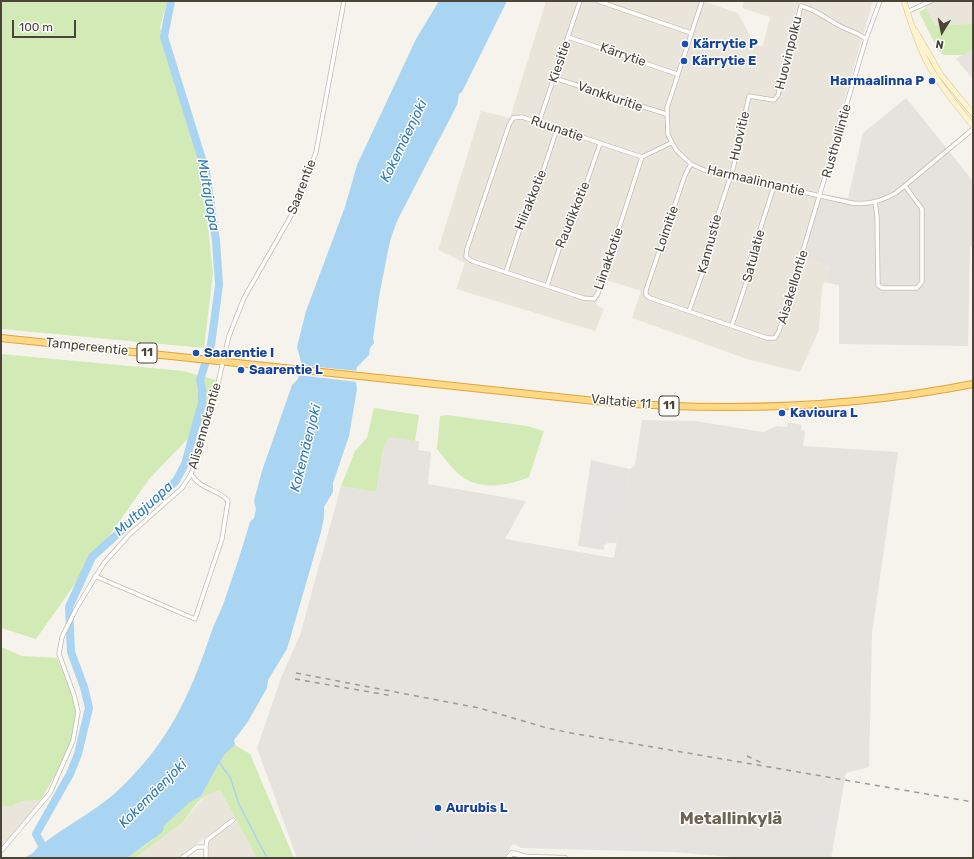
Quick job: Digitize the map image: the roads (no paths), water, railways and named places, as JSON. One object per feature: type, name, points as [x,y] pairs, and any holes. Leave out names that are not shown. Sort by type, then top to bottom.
[{"type":"highway","name":"Tampereentie","points":[[1,338],[365,375]]},
{"type":"highway","name":"Valtatie 11","points":[[365,375],[605,402],[704,408],[761,408],[822,405],[890,398],[973,384]]},
{"type":"main road","points":[[904,1],[916,38],[928,64],[944,89],[973,127]]},
{"type":"main road","points":[[912,24],[941,75],[973,114]]},
{"type":"street","name":"Saarentie","points":[[223,360],[229,336],[244,298],[296,207],[316,152],[344,1]]},
{"type":"street","name":"Kiesitie","points":[[539,122],[580,1]]},
{"type":"street","points":[[598,1],[691,33]]},
{"type":"street","name":"Harmaalinnantie","points":[[702,1],[677,74],[666,114],[668,135],[671,143],[682,157],[691,164],[704,170],[731,177],[862,204],[875,202],[889,197],[905,186],[973,127]]},
{"type":"street","name":"Rusthollintie","points":[[820,196],[866,39],[880,1]]},
{"type":"street","points":[[908,12],[931,1]]},
{"type":"street","name":"Huovinpolku","points":[[750,96],[774,100],[778,95],[801,6],[813,9],[838,25],[856,32],[866,39]]},
{"type":"street","name":"Kärrytie","points":[[568,37],[677,74]]},
{"type":"street","name":"Vankkuritie","points":[[554,78],[666,114]]},
{"type":"street","name":"Huovitie","points":[[731,177],[750,96]]},
{"type":"street","name":"Ruunatie","points":[[466,257],[469,242],[511,120],[517,116],[642,157]]},
{"type":"street","name":"Hiirakkotie","points":[[506,272],[525,213],[536,192],[557,129]]},
{"type":"street","points":[[642,157],[671,143]]},
{"type":"street","name":"Raudikkotie","points":[[547,286],[568,222],[578,206],[600,144]]},
{"type":"street","name":"Liinakkotie","points":[[466,257],[472,261],[588,300],[594,299],[597,296],[642,157]]},
{"type":"street","name":"Loimitie","points":[[646,295],[648,283],[685,175],[691,164]]},
{"type":"street","name":"Kannustie","points":[[689,311],[703,272],[707,248],[731,177]]},
{"type":"street","name":"Satulatie","points":[[732,325],[746,284],[749,264],[774,186]]},
{"type":"street","points":[[875,202],[877,216],[878,285],[882,288],[917,288],[922,282],[922,215],[918,202],[905,186]]},
{"type":"street","name":"Aisakellontie","points":[[646,295],[650,298],[767,338],[775,338],[820,196]]},
{"type":"street","name":"Alisennokantie","points":[[1,851],[50,793],[73,742],[78,712],[74,695],[60,660],[59,647],[62,637],[95,576],[129,535],[182,488],[191,474],[212,409],[223,360]]},
{"type":"street","points":[[95,576],[196,619],[222,539],[228,501],[221,495],[202,486],[191,474]]},
{"type":"street","points":[[206,858],[207,840],[233,820]]},
{"type":"street","points":[[182,858],[197,847],[206,847]]},
{"type":"street","points":[[508,858],[512,853],[527,857],[564,858]]},
{"type":"water","name":"Kokemäenjoki","points":[[439,1],[507,1],[462,92],[459,94],[457,105],[397,221],[390,241],[380,291],[373,338],[374,343],[370,348],[369,355],[357,367],[355,376],[357,389],[349,436],[333,483],[333,492],[324,507],[324,518],[321,532],[287,649],[268,680],[267,688],[247,723],[234,740],[235,745],[225,754],[201,796],[190,802],[164,826],[163,831],[157,836],[127,858],[24,858],[33,853],[41,843],[44,843],[114,794],[148,758],[162,740],[184,701],[223,605],[250,522],[254,518],[256,509],[254,501],[262,471],[292,385],[298,379],[301,362],[297,347],[306,311],[345,207],[357,165],[416,39]]},
{"type":"waterway","name":"Multajuopa","points":[[45,858],[44,849],[36,834],[70,774],[78,754],[89,708],[84,687],[71,652],[69,607],[92,557],[176,481],[185,464],[202,403],[202,389],[200,380],[211,345],[219,285],[216,241],[206,172],[164,37],[171,1]]},
{"type":"waterway","points":[[218,761],[230,777],[239,804],[267,858]]},
{"type":"railway","points":[[296,673],[479,708],[547,728],[571,733],[973,802]]},
{"type":"railway","points":[[295,679],[393,696]]},
{"type":"railway","points":[[747,756],[762,763]]},
{"type":"place","name":"Kärrytie P","points":[[685,44]]},
{"type":"place","name":"Kärrytie E","points":[[684,61]]},
{"type":"place","name":"Harmaalinna P","points":[[932,81]]},
{"type":"place","name":"Saarentie I","points":[[196,353]]},
{"type":"place","name":"Saarentie L","points":[[241,370]]},
{"type":"place","name":"Kavioura L","points":[[782,413]]},
{"type":"place","name":"Aurubis L","points":[[438,808]]},
{"type":"district","name":"Metallinkylä","points":[[731,819]]}]
